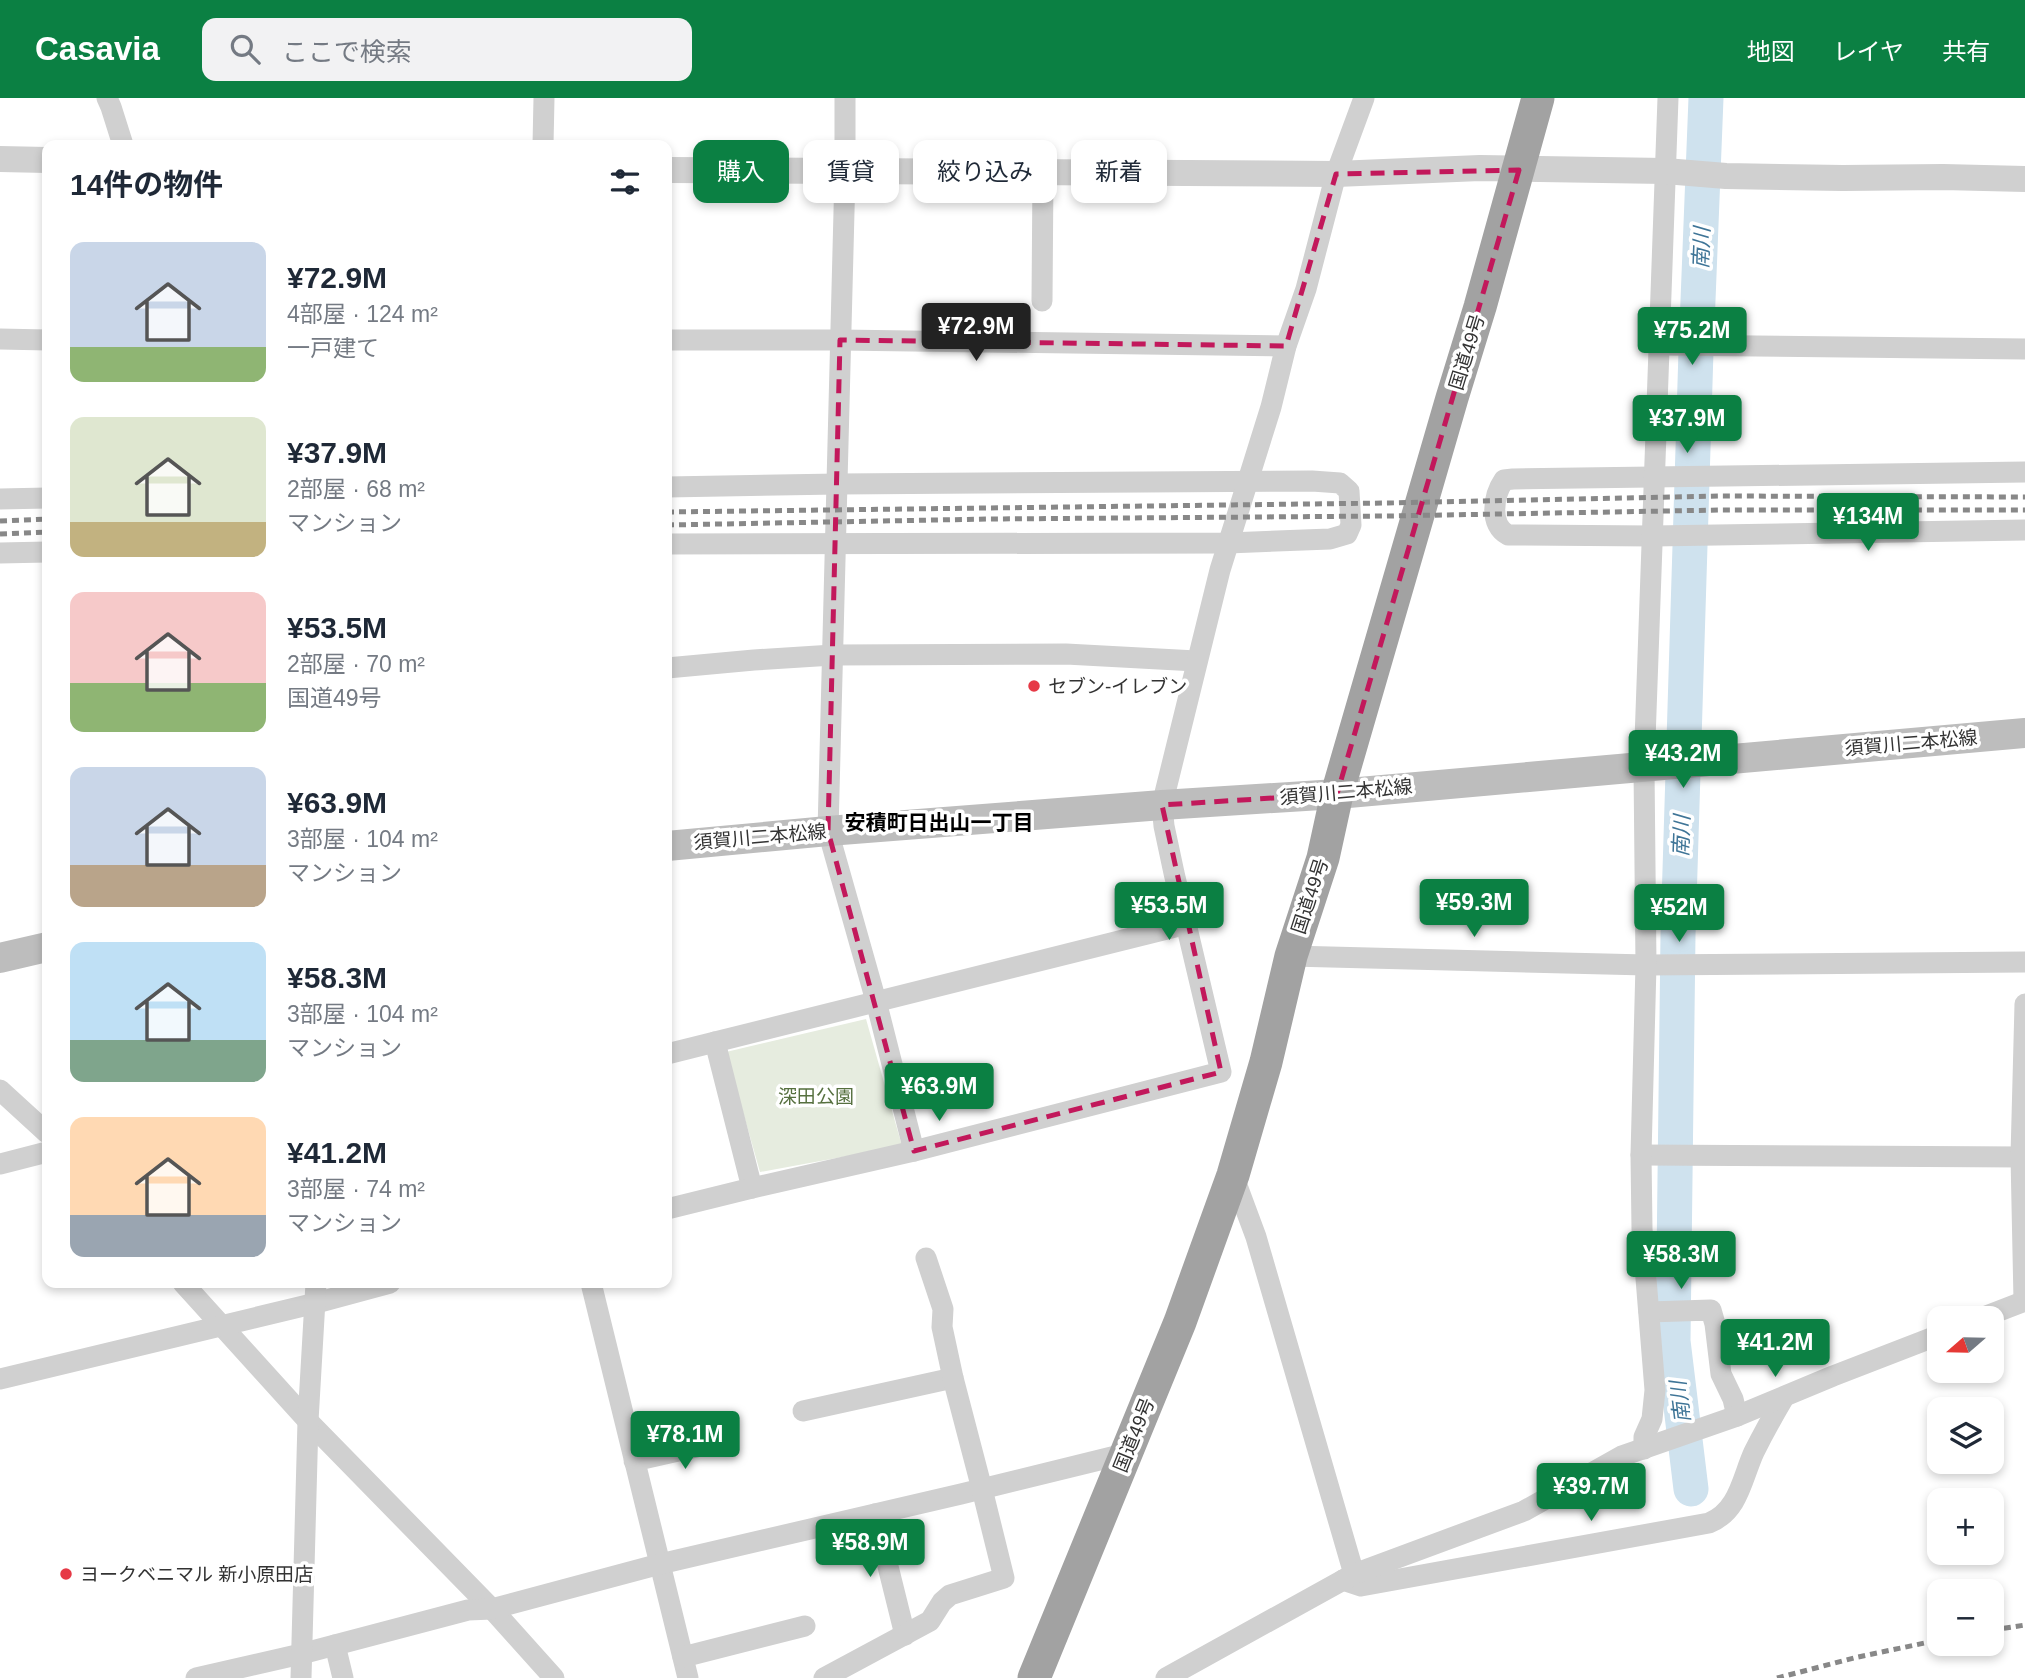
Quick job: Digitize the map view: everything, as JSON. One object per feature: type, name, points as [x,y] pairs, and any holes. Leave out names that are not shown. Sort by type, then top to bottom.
[{"type":"highway","name":"国道49号","points":[[1034,1678],[1180,1322],[1233,1175],[1266,1062],[1291,956],[1323,858],[1337,794],[1480,307],[1538,98]]},
{"type":"main road","name":"須賀川二本松線","points":[[672,846],[1162,805],[1337,794],[2025,733]]},
{"type":"main road","points":[[0,958],[42,948]]},
{"type":"street","points":[[107,98],[121,140]]},
{"type":"street","points":[[544,98],[544,140]]},
{"type":"street","points":[[845,98],[845,140]]},
{"type":"street","points":[[672,1208],[914,1151],[1221,1072],[1164,826],[1162,805],[1196,661],[1228,543],[1309,277],[1336,174],[1364,98]]},
{"type":"street","points":[[1644,1449],[1644,1437],[1651,1419],[1655,1390],[1656,1313],[1642,1229],[1651,965],[1650,767],[1669,171],[1668,98]]},
{"type":"street","points":[[0,159],[42,160]]},
{"type":"street","points":[[1057,173],[1336,174],[1480,168],[1669,171],[1726,176],[2025,179]]},
{"type":"street","points":[[672,170],[803,172]]},
{"type":"street","points":[[844,203],[828,831],[914,1151]]},
{"type":"street","points":[[1042,301],[1043,203]]},
{"type":"street","points":[[0,339],[42,340]]},
{"type":"street","points":[[672,341],[840,340],[1286,346]]},
{"type":"street","points":[[1664,345],[2025,349]]},
{"type":"street","points":[[2025,472],[1504,480],[1497,489],[1495,512],[1496,523],[1501,531],[1508,535],[1658,536],[2025,530]]},
{"type":"street","points":[[672,487],[1312,481],[1340,483],[1349,491],[1351,525],[1346,534],[1330,539],[1228,543],[672,544]]},
{"type":"street","points":[[0,499],[42,498]]},
{"type":"street","points":[[0,553],[42,552]]},
{"type":"street","points":[[672,668],[833,655],[1066,654],[1196,661]]},
{"type":"street","points":[[672,1053],[1186,924]]},
{"type":"street","points":[[1291,956],[1651,965],[2025,962]]},
{"type":"street","points":[[2004,1309],[2024,1301],[2025,1004]]},
{"type":"street","points":[[715,1042],[752,1188]]},
{"type":"street","points":[[0,1090],[42,1128]]},
{"type":"street","points":[[0,1164],[42,1153]]},
{"type":"street","points":[[1646,1155],[2023,1156]]},
{"type":"street","points":[[1233,1175],[1256,1237],[1349,1577],[1361,1586],[1721,1519],[1736,1499],[1753,1454],[1783,1399]]},
{"type":"street","points":[[824,1678],[930,1621],[950,1595],[1003,1578],[953,1378],[942,1326],[943,1309],[926,1258]]},
{"type":"street","points":[[188,1288],[308,1421],[492,1608],[554,1678]]},
{"type":"street","points":[[0,1379],[221,1325],[316,1293],[353,1288]]},
{"type":"street","points":[[592,1288],[686,1668],[805,1626]]},
{"type":"street","points":[[301,1678],[308,1421],[316,1293]]},
{"type":"street","points":[[1656,1313],[1711,1310],[1721,1374],[1733,1399],[1737,1416]]},
{"type":"street","points":[[1166,1678],[1349,1577],[1524,1511],[1622,1456],[1783,1399],[1833,1376],[1927,1340]]},
{"type":"street","points":[[803,1411],[953,1378]]},
{"type":"street","points":[[634,1461],[727,1440]]},
{"type":"street","points":[[196,1678],[1128,1452]]},
{"type":"street","points":[[875,1514],[905,1635]]},
{"type":"street","points":[[335,1645],[343,1678]]},
{"type":"highlighted area","points":[[1519,170],[1337,794],[1162,805],[1221,1072],[914,1151],[828,831],[840,340],[1286,346],[1336,174]]},
{"type":"green space","name":"深田公園","points":[[866,1019],[902,1146],[760,1172],[726,1052]]},
{"type":"waterway","name":"南川","points":[[1691,1489],[1673,1341],[1678,935],[1706,98]]},
{"type":"railway","points":[[672,512],[1721,496],[2025,497]]},
{"type":"railway","points":[[672,525],[1721,510],[2025,510]]},
{"type":"railway","points":[[0,521],[42,519]]},
{"type":"railway","points":[[0,534],[42,532]]},
{"type":"railway","points":[[2004,1628],[2025,1625]]},
{"type":"railway","points":[[1777,1678],[1927,1643]]},
{"type":"place","name":"セブン-イレブン","points":[[1034,686]]},
{"type":"place","name":"ヨークベニマル 新小原田店","points":[[66,1574]]},
{"type":"district","name":"安積町日出山一丁目","points":[[939,822]]}]
